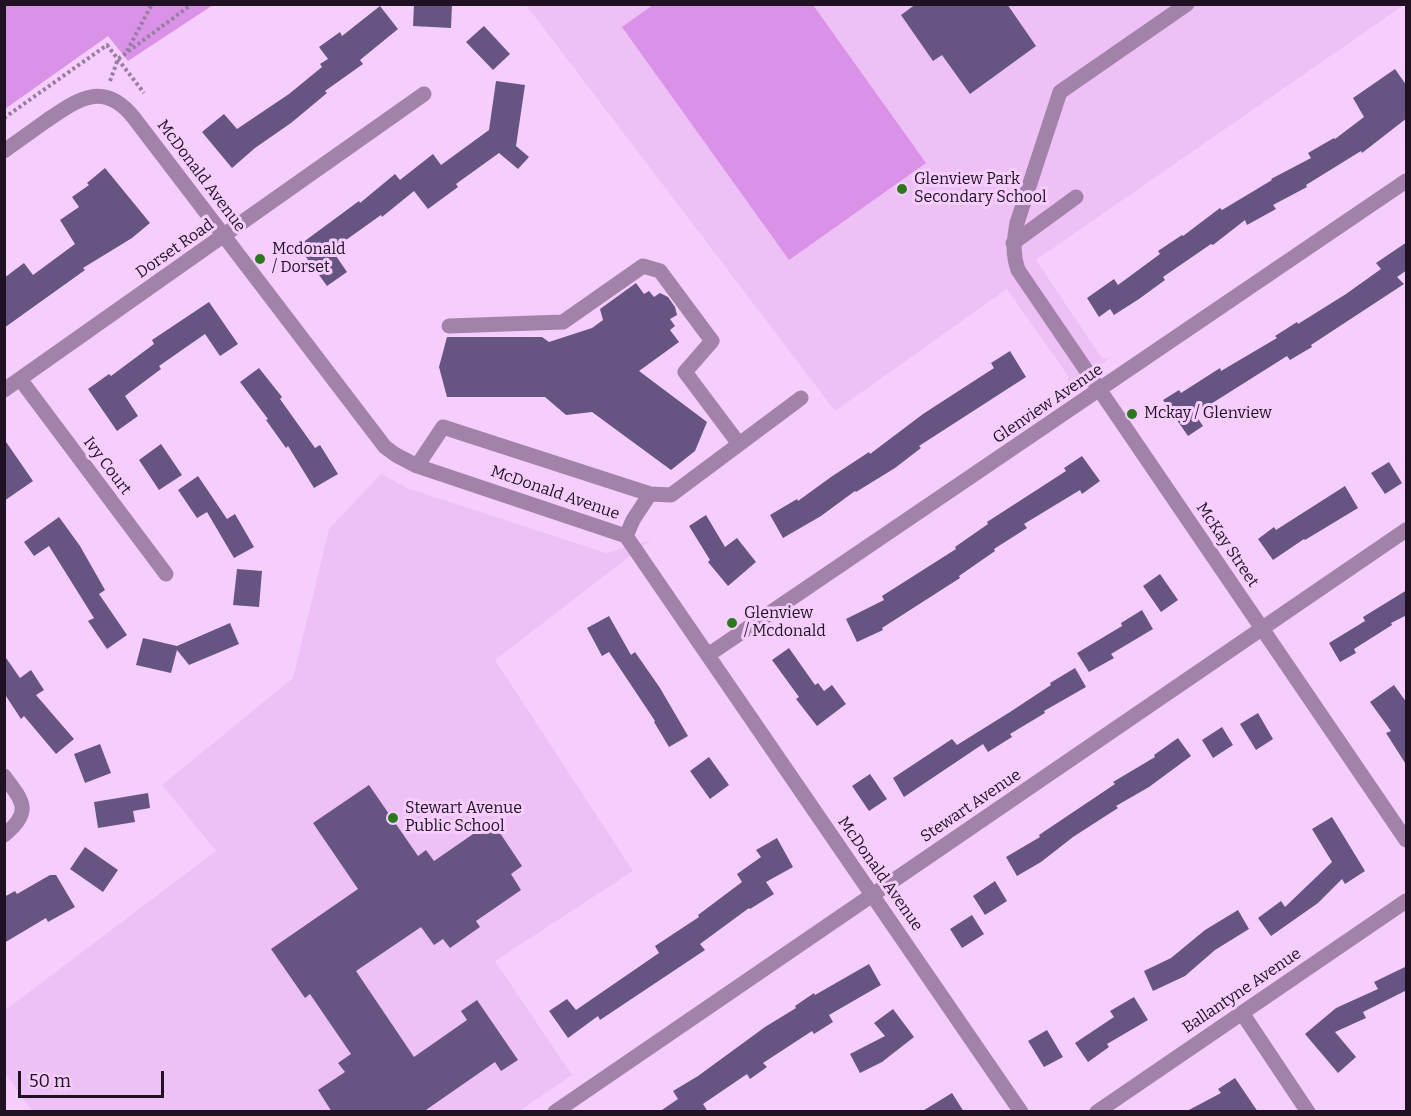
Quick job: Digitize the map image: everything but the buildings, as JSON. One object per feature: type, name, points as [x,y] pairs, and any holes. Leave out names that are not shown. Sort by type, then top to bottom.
[{"type":"street","points":[[1013,243],[1017,223],[1060,92],[1188,4]]},
{"type":"street","name":"Dorset Road","points":[[4,390],[424,94]]},
{"type":"street","name":"McDonald Avenue","points":[[4,151],[76,100],[96,96],[112,100],[127,109],[385,447],[417,466],[626,536],[1021,1112]]},
{"type":"street","name":"Glenview Avenue","points":[[708,655],[1407,181]]},
{"type":"street","points":[[1013,243],[1076,197]]},
{"type":"street","name":"McKay Street","points":[[1013,243],[1013,257],[1018,270],[1407,840]]},
{"type":"street","points":[[448,326],[563,322],[643,266],[660,271],[712,341],[685,372],[739,444]]},
{"type":"street","name":"Ivy Court","points":[[20,379],[166,574]]},
{"type":"street","points":[[417,466],[443,427],[650,494],[671,495],[801,398]]},
{"type":"street","points":[[626,536],[650,494]]},
{"type":"street","name":"Stewart Avenue","points":[[555,1112],[1407,530]]},
{"type":"street","points":[[4,776],[18,795],[22,806],[22,817],[4,835]]},
{"type":"street","name":"Ballantyne Avenue","points":[[1097,1112],[1407,901]]},
{"type":"street","points":[[1242,1013],[1308,1112]]},
{"type":"path","points":[[125,54],[152,4]]},
{"type":"path","points":[[110,81],[118,59],[192,4]]},
{"type":"path","points":[[4,118],[107,45],[144,93]]},
{"type":"shaded area","points":[[5,4],[213,5],[128,61],[108,36],[5,109]]},
{"type":"shaded area","name":"Glenview Park Secondary School","points":[[526,5],[1404,5],[1036,260],[1102,358],[1112,357],[1067,388],[1068,376],[1007,289],[835,411]]},
{"type":"shaded area","points":[[653,5],[813,5],[926,163],[789,260],[622,27]]},
{"type":"shaded area","name":"Stewart Avenue Public School","points":[[381,474],[407,488],[606,553],[651,540],[495,660],[633,871],[495,961],[572,1075],[519,1111],[32,1111],[5,1073],[4,1011],[216,851],[162,785],[293,678],[329,529]]},
{"type":"place","name":"Glenview Park Secondary School","points":[[902,189]]},
{"type":"place","name":"Mcdonald / Dorset","points":[[260,259]]},
{"type":"place","name":"Mckay / Glenview","points":[[1132,414]]},
{"type":"place","name":"Glenview / Mcdonald","points":[[732,623]]},
{"type":"place","name":"Stewart Avenue Public School","points":[[393,818]]}]
